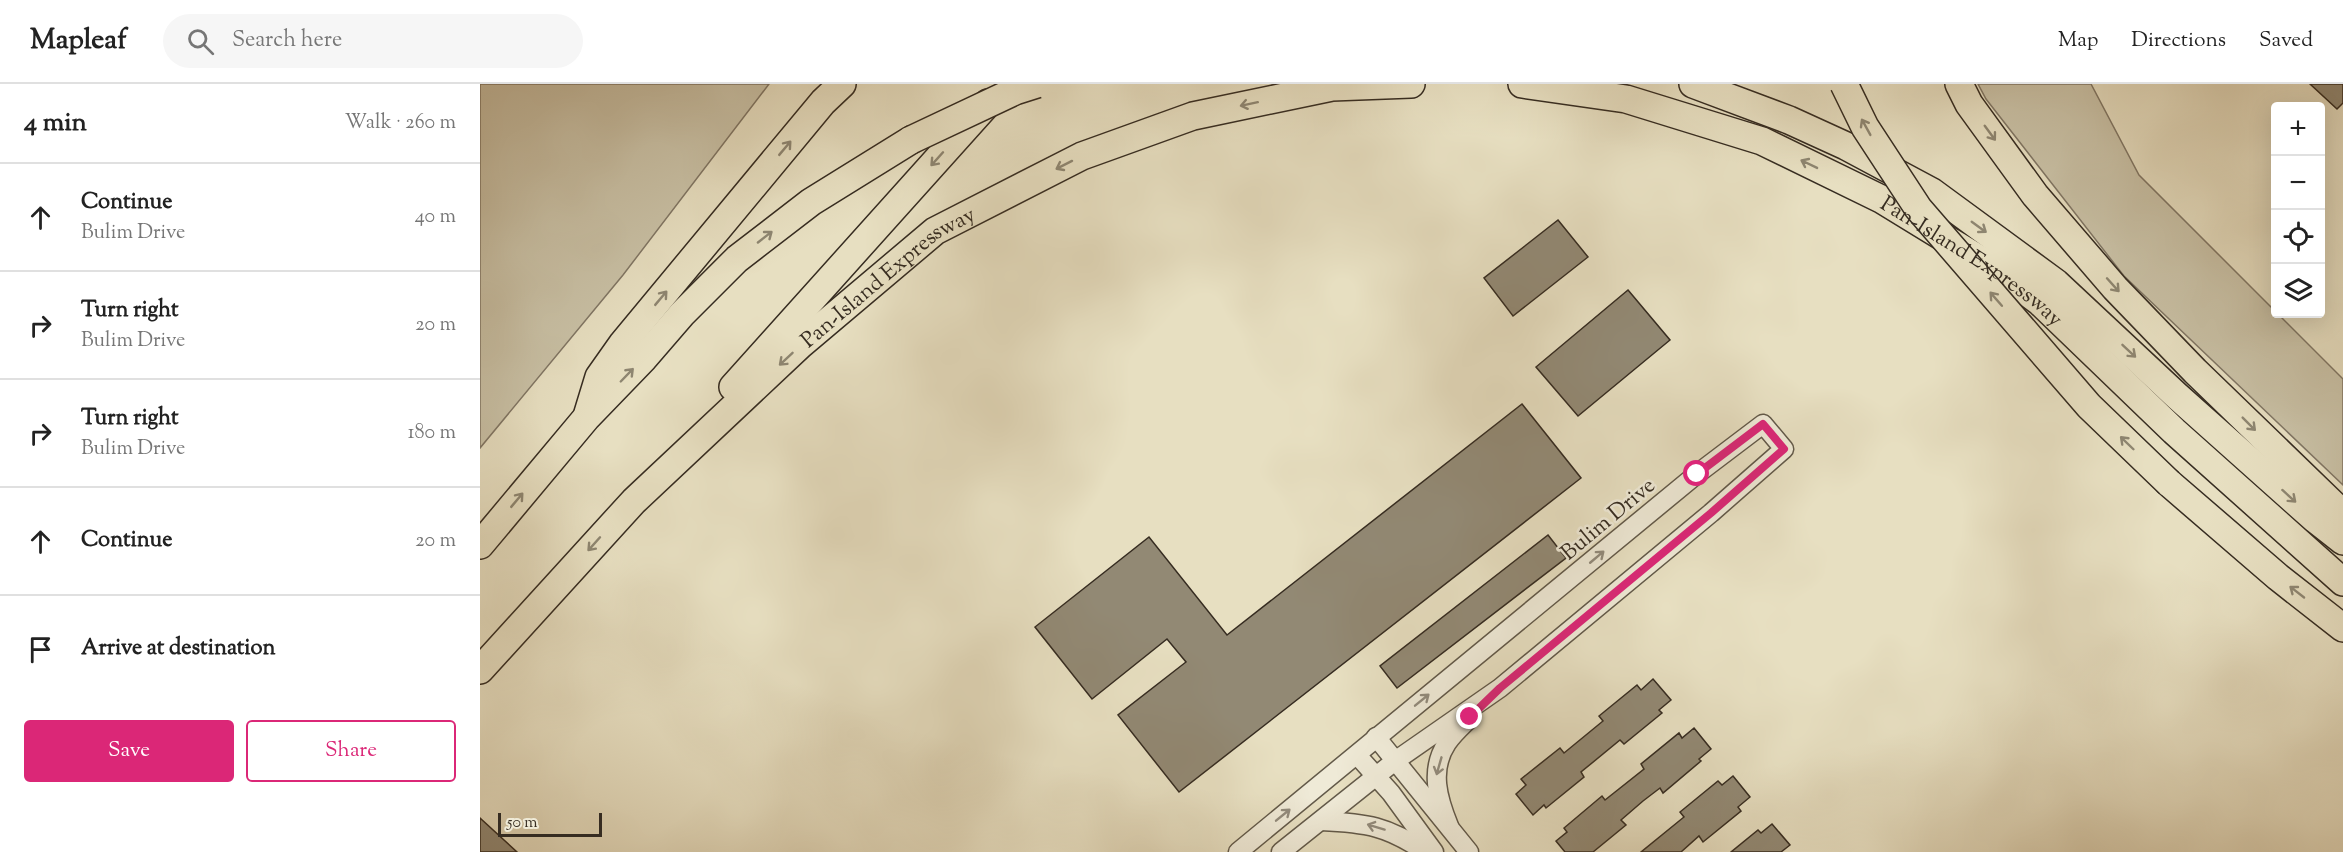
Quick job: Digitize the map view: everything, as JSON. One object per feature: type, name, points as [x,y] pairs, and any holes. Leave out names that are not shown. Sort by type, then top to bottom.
[{"type":"highway","points":[[587,417],[599,377],[623,343],[823,102],[842,84]]},
{"type":"highway","points":[[634,501],[819,289],[1004,84]]},
{"type":"highway","points":[[480,545],[587,417],[644,358],[682,314],[737,259],[811,202],[911,140],[1015,91],[1037,84]]},
{"type":"highway","name":"Pan-Island Expressway","points":[[480,670],[634,501],[800,345],[935,231],[1083,156],[1193,116],[1332,87],[1410,84]]},
{"type":"highway","name":"Pan-Island Expressway","points":[[1522,84],[1626,99],[1762,141],[1890,205],[1997,270],[2040,302],[2174,431],[2343,582]]},
{"type":"highway","name":"Pan-Island Expressway","points":[[1693,84],[1789,120],[1846,146],[1932,192],[2056,284],[2186,404],[2315,519],[2343,541]]},
{"type":"highway","points":[[1844,84],[1865,127],[1918,208],[2089,406],[2169,483],[2278,577],[2343,628]]},
{"type":"highway","points":[[1959,84],[1969,104],[2035,195],[2115,288],[2195,371],[2343,514]]},
{"type":"street","name":"Bulim Drive","points":[[1238,852],[1697,474],[1763,424],[1784,449],[1711,513],[1500,688],[1395,761],[1281,852]]},
{"type":"street","points":[[1449,826],[1438,798],[1435,780],[1446,744],[1500,688]]},
{"type":"street","points":[[1377,737],[1469,852]]},
{"type":"street","points":[[1357,754],[1434,852]]},
{"type":"street","points":[[1322,821],[1357,822],[1378,826],[1408,840],[1425,852]]},
{"type":"shaded area","points":[[480,84],[769,84],[623,275],[480,448]]},
{"type":"shaded area","points":[[1978,84],[2091,84],[2139,175],[2271,307],[2271,318],[2282,318],[2343,379],[2343,485],[2124,276],[1986,99]]},
{"type":"building","points":[[2310,84],[2343,84],[2343,103],[2337,109]]},
{"type":"building","points":[[1558,220],[1588,257],[1513,316],[1484,278]]},
{"type":"building","points":[[1628,290],[1670,340],[1578,416],[1536,367]]},
{"type":"building","points":[[1522,404],[1581,478],[1179,792],[1118,715],[1186,662],[1167,639],[1092,699],[1035,627],[1149,537],[1227,635]]},
{"type":"building","points":[[1548,535],[1566,558],[1397,688],[1380,666]]},
{"type":"building","points":[[1653,679],[1671,700],[1659,710],[1662,713],[1624,744],[1620,740],[1581,772],[1584,777],[1546,808],[1544,805],[1533,815],[1516,794],[1526,785],[1521,779],[1560,748],[1564,753],[1603,721],[1599,716],[1637,685],[1641,690]]},
{"type":"building","points":[[1694,728],[1711,749],[1699,759],[1701,761],[1663,793],[1660,788],[1643,801],[1621,820],[1626,825],[1593,852],[1565,852],[1556,841],[1567,832],[1564,828],[1602,796],[1605,800],[1644,769],[1641,764],[1679,733],[1682,738]]},
{"type":"building","points":[[1733,776],[1750,797],[1738,807],[1741,811],[1703,842],[1699,836],[1681,852],[1641,852],[1684,817],[1680,812],[1718,781],[1722,785]]},
{"type":"building","points":[[480,818],[517,852],[480,852]]},
{"type":"building","points":[[1772,824],[1790,845],[1781,852],[1731,852],[1758,830],[1761,833]]},
{"type":"route","points":[[1470,717],[1500,688],[1711,513],[1784,449],[1763,424],[1697,474]]}]
